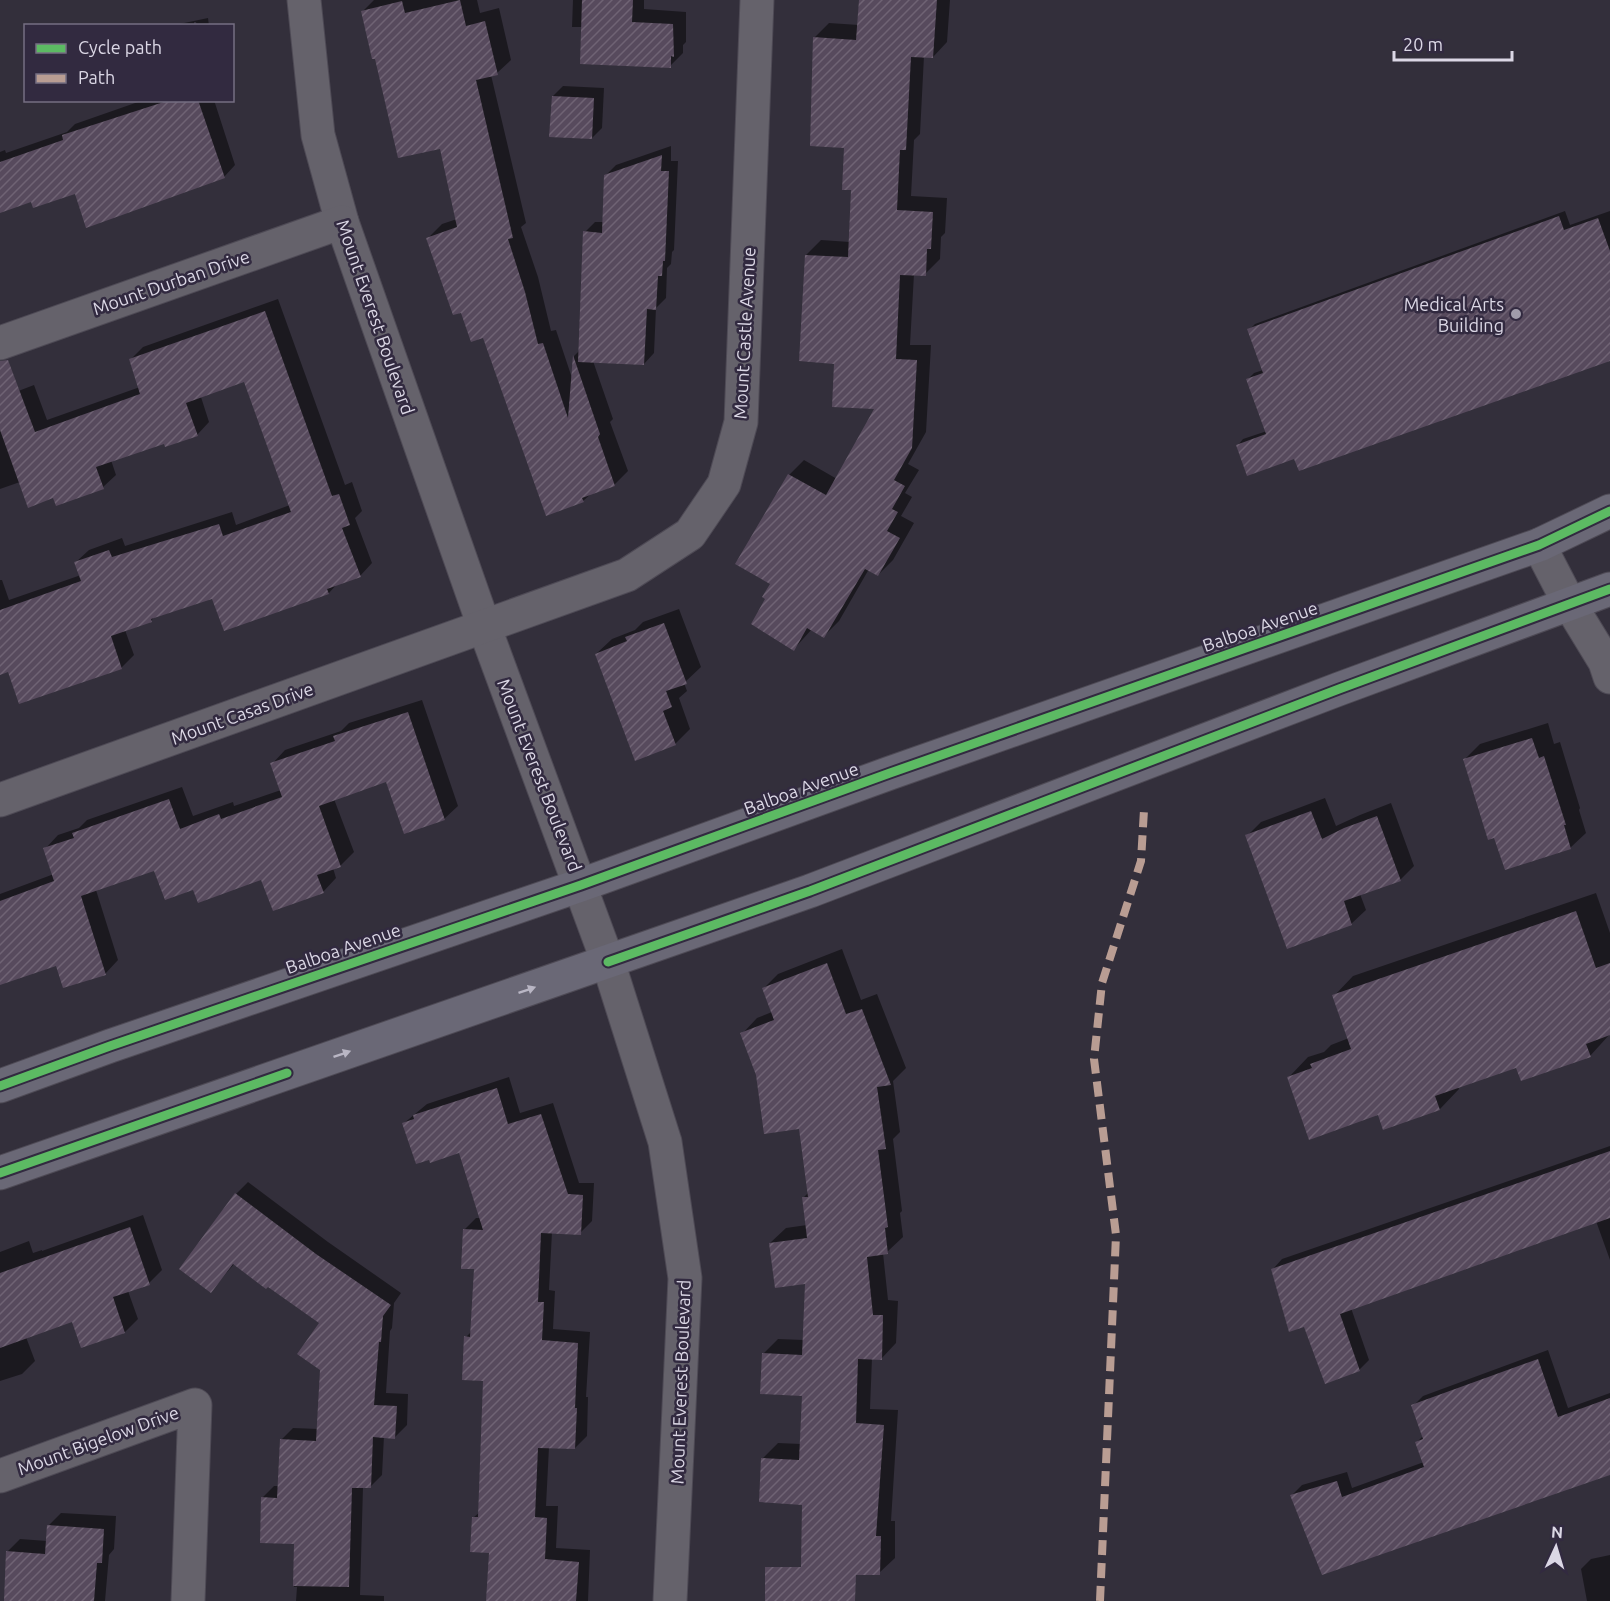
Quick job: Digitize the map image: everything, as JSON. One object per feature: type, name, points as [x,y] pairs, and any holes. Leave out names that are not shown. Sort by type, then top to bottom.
[{"type":"main road","name":"Balboa Avenue","points":[[0,1086],[132,1038],[581,885],[901,769],[1539,545],[1610,511]]},
{"type":"main road","points":[[0,1173],[810,891],[1356,682],[1610,589]]},
{"type":"street","name":"Mount Everest Boulevard","points":[[304,0],[318,135],[342,222],[484,626],[581,885],[665,1142],[685,1278],[670,1601]]},
{"type":"street","name":"Mount Castle Avenue","points":[[484,626],[627,575],[690,534],[724,484],[741,422],[757,0]]},
{"type":"street","name":"Mount Durban Drive","points":[[0,343],[342,222]]},
{"type":"street","points":[[1539,545],[1569,603],[1605,662],[1610,677]]},
{"type":"street","name":"Mount Casas Drive","points":[[0,800],[484,626]]},
{"type":"street","name":"Mount Bigelow Drive","points":[[0,1476],[195,1405],[188,1601]]},
{"type":"building","points":[[460,0],[466,26],[485,21],[498,75],[476,80],[513,238],[508,239],[538,344],[543,343],[568,418],[573,355],[615,486],[582,498],[584,502],[546,516],[483,338],[471,342],[461,313],[453,315],[426,238],[457,227],[440,149],[398,158],[375,59],[372,59],[361,11],[402,1],[405,13]]},
{"type":"building","points":[[582,0],[633,0],[632,22],[673,24],[674,57],[671,56],[671,68],[580,64]]},
{"type":"building","points":[[859,0],[937,0],[933,58],[911,57],[906,150],[900,150],[897,210],[933,212],[931,249],[927,249],[926,276],[900,275],[896,359],[917,360],[912,448],[894,480],[905,486],[892,509],[898,512],[887,531],[900,538],[878,576],[865,569],[824,638],[807,628],[794,651],[751,624],[765,599],[762,597],[770,584],[735,564],[788,474],[826,495],[874,409],[832,407],[834,364],[799,361],[805,255],[848,257],[851,190],[842,190],[844,148],[810,146],[813,37],[856,40]]},
{"type":"building","points":[[552,96],[594,98],[592,139],[549,137]]},
{"type":"building","points":[[164,102],[199,102],[225,178],[86,228],[75,194],[33,208],[31,202],[0,213],[0,162],[63,140],[62,135]]},
{"type":"building","points":[[662,155],[661,171],[669,171],[665,261],[663,261],[662,276],[658,276],[656,310],[647,309],[644,365],[578,362],[583,231],[602,233],[604,175]]},
{"type":"building","points":[[1559,216],[1564,230],[1598,218],[1610,251],[1610,361],[1299,471],[1294,459],[1247,476],[1236,445],[1266,434],[1246,379],[1263,373],[1247,329]]},
{"type":"building","points":[[265,311],[332,496],[339,494],[350,525],[342,528],[361,577],[327,589],[329,594],[224,631],[212,599],[151,619],[152,622],[111,636],[122,669],[19,704],[8,672],[0,675],[0,610],[81,581],[74,562],[109,550],[112,557],[219,524],[223,536],[291,512],[244,382],[186,403],[198,436],[165,447],[164,444],[96,467],[104,489],[56,506],[53,498],[28,508],[0,430],[0,361],[8,360],[35,432],[140,394],[129,359]]},
{"type":"building","points":[[664,623],[687,684],[666,691],[672,707],[663,711],[676,745],[635,761],[595,654],[627,641],[625,637]]},
{"type":"building","points":[[408,712],[445,820],[404,834],[386,782],[319,806],[341,867],[317,875],[324,893],[273,911],[261,880],[198,903],[193,890],[165,900],[154,871],[81,896],[106,975],[63,988],[56,966],[0,985],[0,901],[54,881],[43,848],[74,838],[72,833],[169,799],[180,829],[219,814],[221,819],[282,797],[270,763],[335,741],[333,736]]},
{"type":"building","points":[[1532,738],[1539,758],[1544,756],[1566,825],[1564,825],[1571,849],[1505,870],[1494,838],[1488,840],[1463,759]]},
{"type":"building","points":[[1311,811],[1322,839],[1377,816],[1401,881],[1344,901],[1352,925],[1287,949],[1245,835]]},
{"type":"building","points":[[1576,911],[1596,968],[1610,963],[1610,1035],[1586,1044],[1591,1057],[1521,1081],[1516,1068],[1435,1096],[1440,1110],[1383,1130],[1378,1115],[1309,1140],[1287,1077],[1312,1068],[1310,1064],[1351,1049],[1332,995]]},
{"type":"building","points":[[827,963],[846,1014],[862,1009],[891,1085],[877,1087],[886,1149],[878,1150],[888,1227],[885,1228],[888,1254],[867,1257],[873,1315],[883,1315],[882,1360],[858,1359],[856,1423],[884,1425],[876,1536],[881,1536],[880,1575],[856,1575],[855,1601],[765,1601],[765,1567],[801,1567],[802,1505],[759,1502],[761,1458],[799,1460],[802,1396],[760,1394],[762,1353],[802,1355],[805,1284],[775,1288],[769,1243],[807,1238],[802,1197],[808,1197],[799,1129],[764,1134],[756,1075],[740,1033],[774,1020],[762,988]]},
{"type":"building","points":[[497,1088],[508,1124],[541,1114],[568,1194],[583,1195],[581,1235],[541,1233],[538,1302],[544,1302],[542,1340],[578,1343],[575,1449],[538,1448],[535,1517],[547,1518],[545,1559],[579,1562],[576,1601],[486,1601],[489,1553],[470,1552],[472,1517],[478,1517],[483,1381],[462,1380],[464,1336],[470,1337],[474,1269],[461,1269],[463,1229],[483,1230],[459,1153],[430,1163],[429,1160],[416,1164],[402,1123],[414,1119],[413,1115]]},
{"type":"building","points":[[1610,1151],[1610,1218],[1340,1314],[1360,1371],[1325,1384],[1304,1327],[1289,1332],[1271,1269]]},
{"type":"building","points":[[235,1193],[316,1254],[391,1305],[383,1316],[374,1405],[397,1406],[395,1439],[373,1437],[371,1488],[352,1488],[349,1587],[293,1586],[294,1544],[260,1543],[261,1497],[277,1498],[280,1439],[316,1441],[320,1370],[297,1354],[319,1323],[268,1287],[266,1289],[233,1264],[211,1293],[179,1269]]},
{"type":"building","points":[[130,1227],[150,1285],[113,1297],[125,1333],[81,1348],[72,1322],[0,1348],[0,1273]]},
{"type":"building","points":[[1538,1359],[1558,1417],[1610,1398],[1610,1475],[1322,1575],[1290,1495],[1337,1481],[1342,1497],[1424,1467],[1415,1442],[1423,1439],[1411,1405]]},
{"type":"building","points":[[47,1525],[104,1529],[102,1563],[97,1563],[94,1601],[4,1601],[6,1551],[45,1554]]},
{"type":"marked path","points":[[1100,1601],[1116,1235],[1094,1059],[1102,983],[1141,861],[1144,810]]},
{"type":"cycle path","points":[[0,1086],[110,1046],[581,885],[890,773],[1539,545],[1610,511]]},
{"type":"cycle path","points":[[608,962],[810,891],[1339,689],[1610,589]]},
{"type":"cycle path","points":[[0,1173],[287,1073]]},
{"type":"place","name":"Medical Arts Building","points":[[1516,314]]}]
